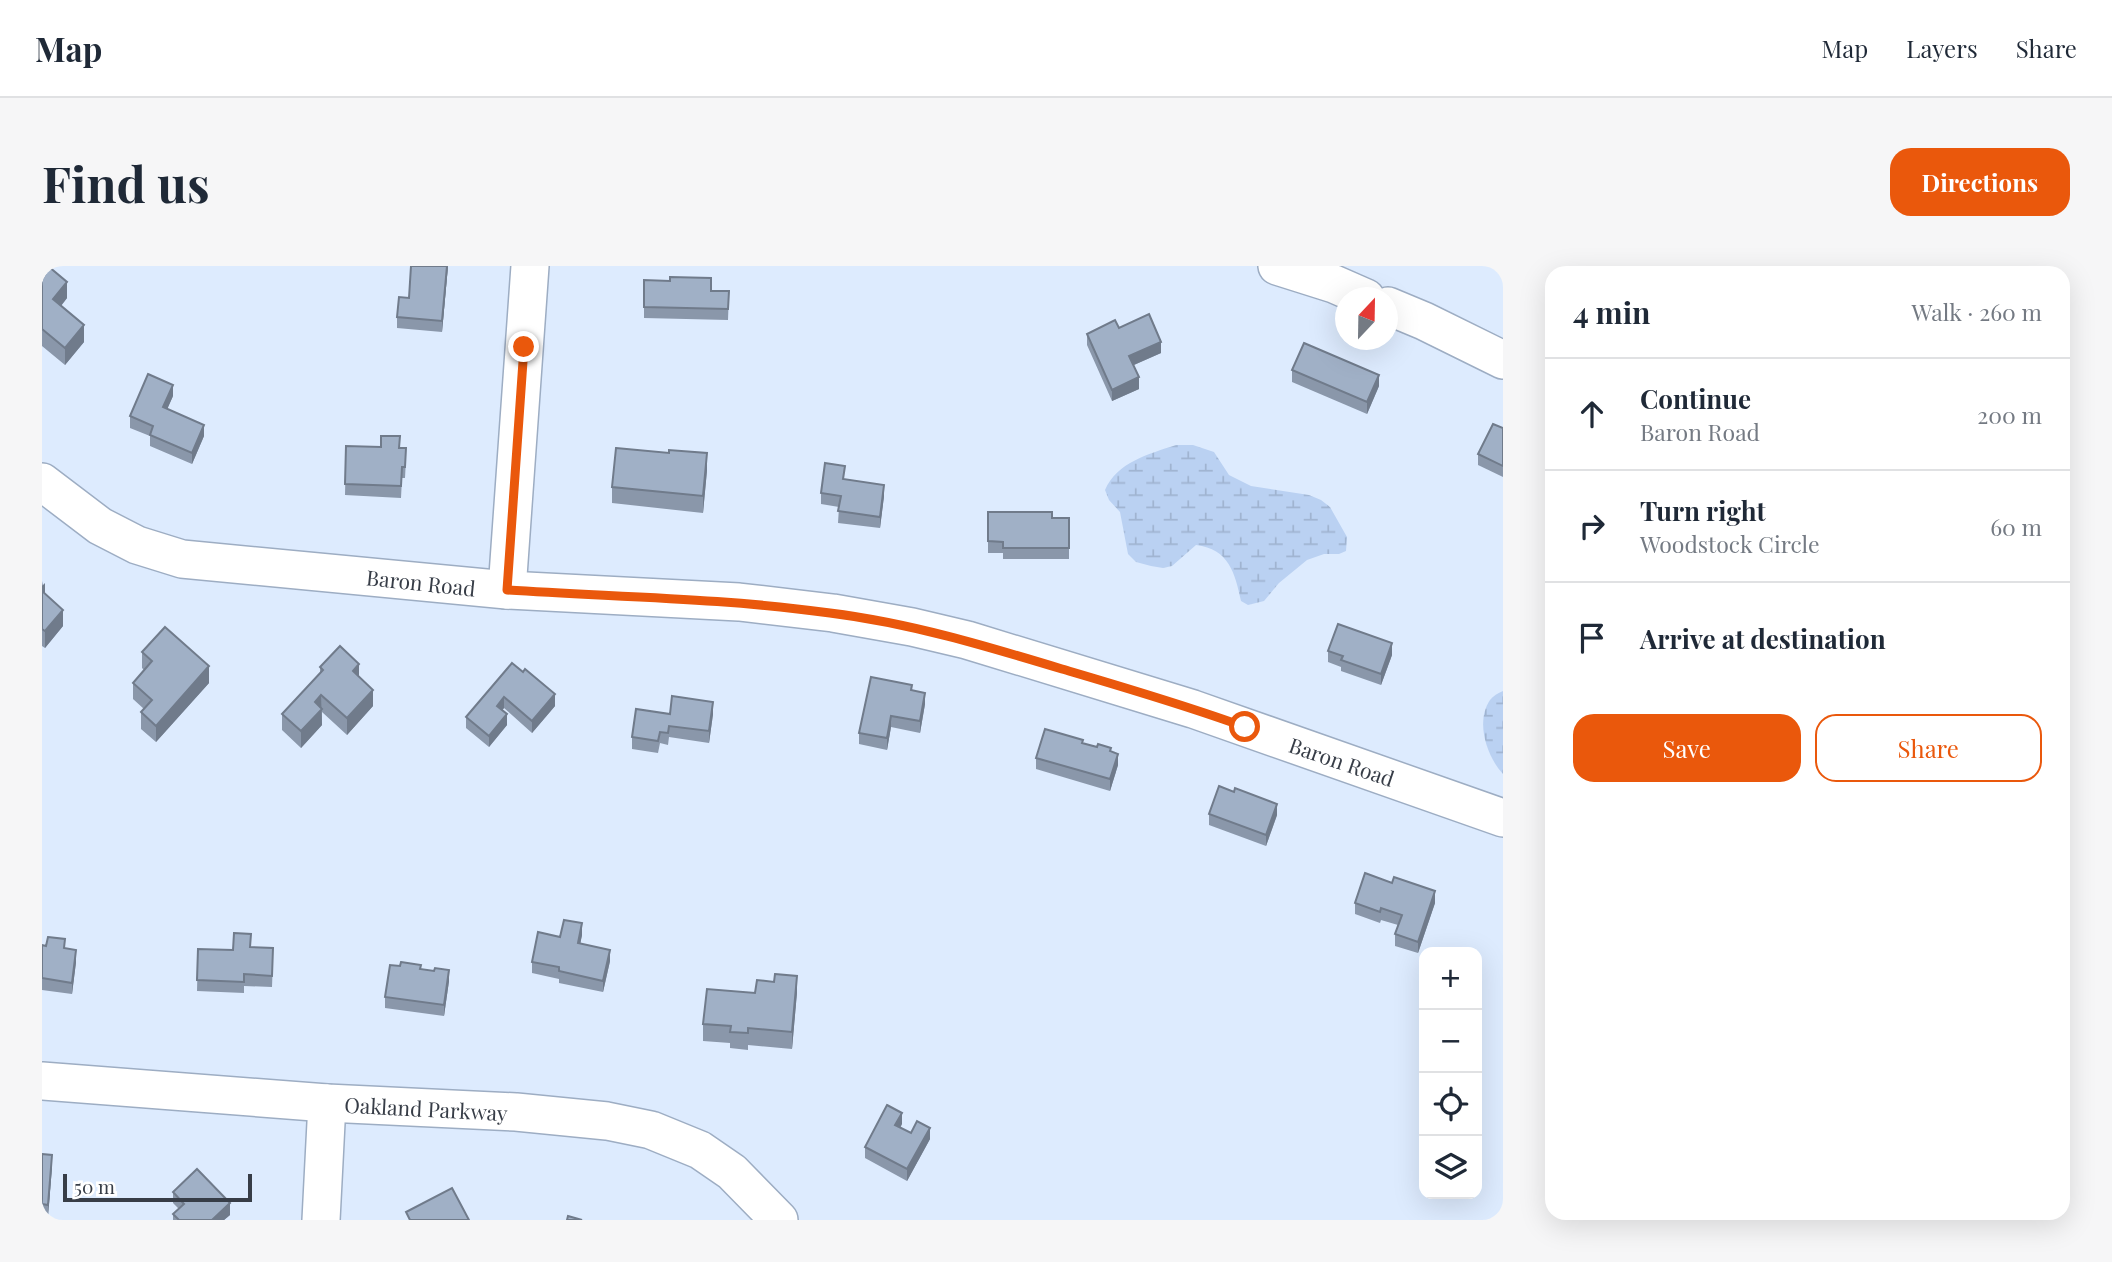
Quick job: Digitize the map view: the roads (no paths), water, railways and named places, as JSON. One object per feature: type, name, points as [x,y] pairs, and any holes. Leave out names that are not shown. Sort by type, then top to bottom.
[{"type":"street","points":[[507,590],[530,266]]},
{"type":"street","points":[[1277,266],[1341,287]]},
{"type":"street","points":[[1398,310],[1503,360]]},
{"type":"street","name":"Baron Road","points":[[42,482],[100,526],[137,545],[182,559],[507,590],[739,602],[833,613],[912,627],[967,640],[1193,709],[1503,818]]},
{"type":"street","name":"Oakland Parkway","points":[[42,1081],[327,1103],[516,1112],[607,1121],[651,1130],[700,1150],[732,1171],[779,1220]]},
{"type":"street","points":[[321,1220],[327,1103]]}]
